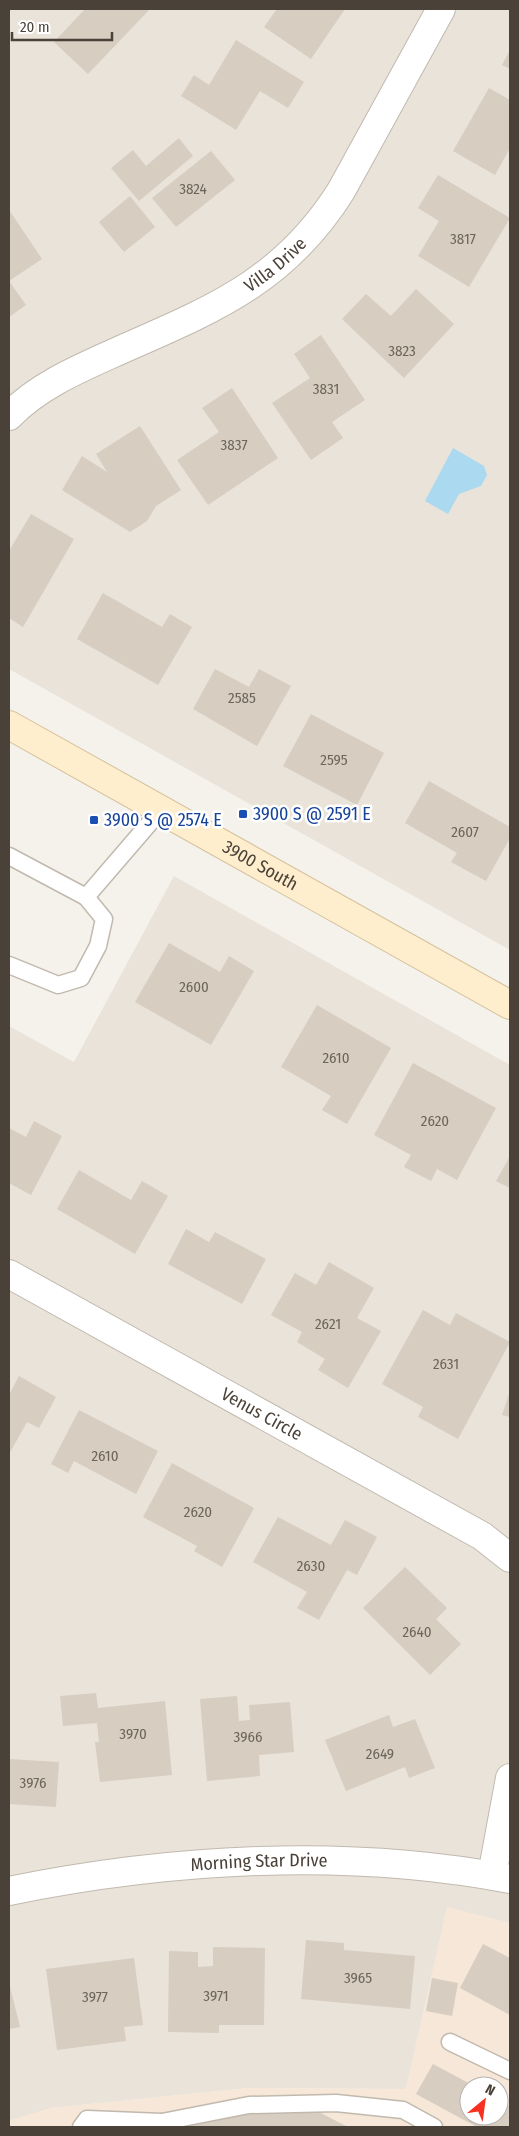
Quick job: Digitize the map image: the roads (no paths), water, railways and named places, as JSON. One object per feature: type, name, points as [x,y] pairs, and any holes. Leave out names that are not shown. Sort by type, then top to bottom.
[{"type":"main road","name":"3900 South","points":[[9,725],[510,1005]]},
{"type":"street","name":"Villa Drive","points":[[9,416],[40,391],[68,374],[200,315],[245,289],[283,261],[325,216],[341,191],[441,9]]},
{"type":"street","name":"Venus Circle","points":[[9,1274],[482,1536],[510,1558]]},
{"type":"street","points":[[501,1877],[510,1778]]},
{"type":"street","name":"Morning Star Drive","points":[[9,1891],[99,1874],[241,1862],[309,1861],[372,1863],[434,1867],[501,1877]]},
{"type":"lane","points":[[86,897],[160,811]]},
{"type":"lane","points":[[9,856],[86,897],[104,919],[98,946],[81,978],[58,985],[9,965]]},
{"type":"lane","points":[[450,2042],[510,2071]]},
{"type":"lane","points":[[81,2127],[87,2119],[162,2125],[250,2105],[336,2103],[403,2110],[434,2127]]},
{"type":"water","points":[[453,448],[484,466],[487,475],[481,486],[459,494],[448,514],[425,501]]},
{"type":"place","name":"3900 S @ 2591 E","points":[[243,814]]},
{"type":"place","name":"3900 S @ 2574 E","points":[[94,820]]}]
